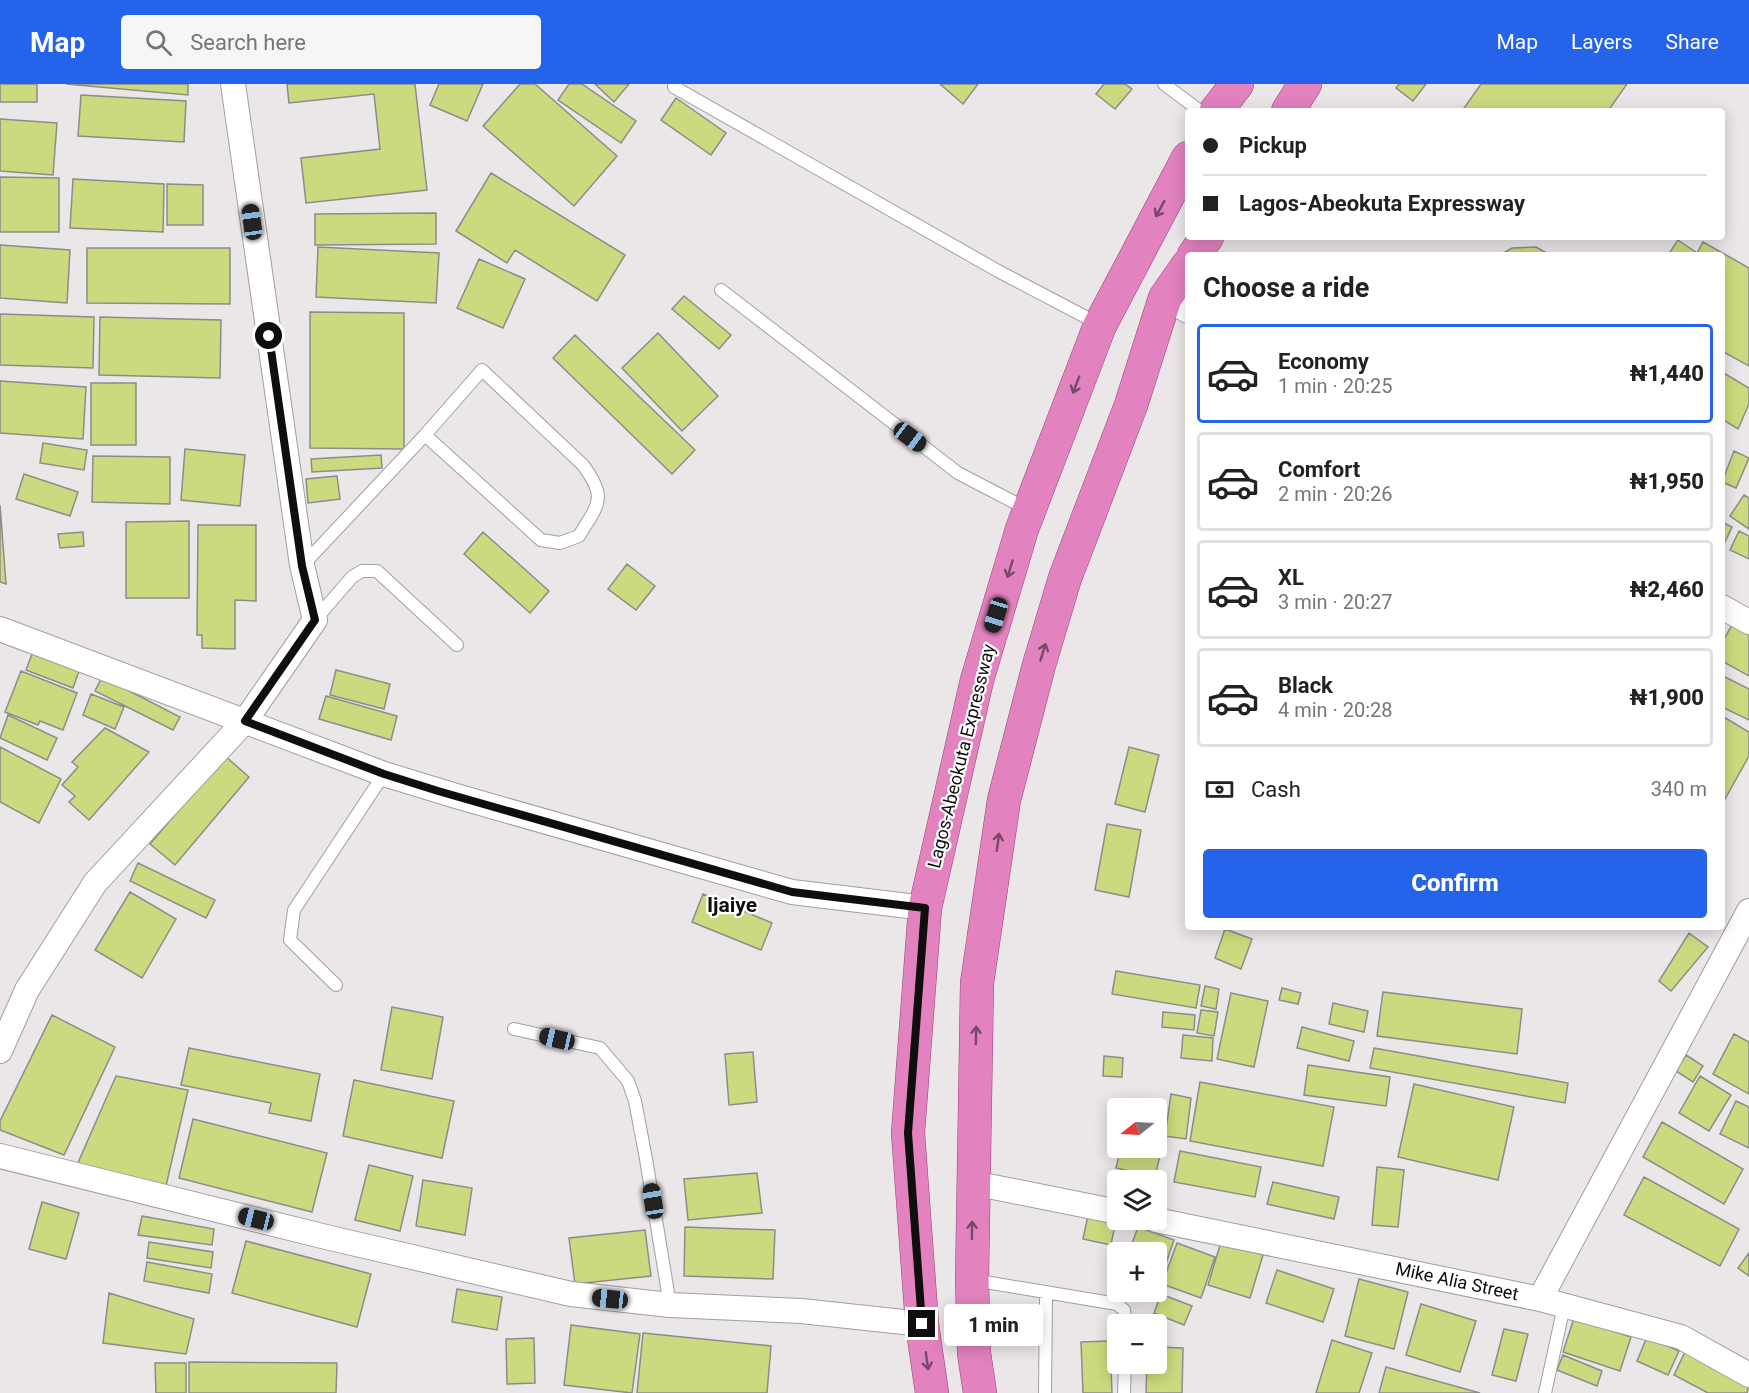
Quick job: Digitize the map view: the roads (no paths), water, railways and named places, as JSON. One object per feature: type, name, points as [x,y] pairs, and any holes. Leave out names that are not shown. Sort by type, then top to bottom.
[{"type":"highway","points":[[1218,108],[1237,84]]},
{"type":"highway","points":[[1290,108],[1305,84]]},
{"type":"highway","name":"Lagos-Abeokuta Expressway","points":[[932,1393],[922,1324],[908,1133],[925,908],[977,680],[1030,510],[1100,325],[1185,164]]},
{"type":"highway","points":[[980,1393],[974,1353],[972,1280],[977,983],[1004,800],[1039,664],[1065,578],[1131,405],[1177,304],[1185,276]]},
{"type":"street","points":[[0,1051],[27,990],[95,884],[245,721],[315,620],[302,566],[233,84]]},
{"type":"street","points":[[1725,609],[1749,622]]},
{"type":"street","points":[[0,629],[384,774],[792,892],[925,908]]},
{"type":"street","points":[[1540,1299],[1749,911]]},
{"type":"street","points":[[0,1156],[326,1237],[571,1294],[670,1305],[801,1311],[922,1324]]},
{"type":"street","points":[[973,1183],[1107,1210]]},
{"type":"street","name":"Mike Alia Street","points":[[1167,1222],[1564,1305],[1682,1337],[1749,1375]]},
{"type":"lane","points":[[1164,84],[1196,108]]},
{"type":"lane","points":[[674,87],[998,271],[1100,325]]},
{"type":"lane","points":[[721,290],[958,473],[1030,510]]},
{"type":"lane","points":[[302,566],[425,435],[482,370],[583,465],[596,482],[599,502],[579,536],[560,543],[541,540],[425,435]]},
{"type":"lane","points":[[315,620],[352,577],[362,571],[377,571],[457,645]]},
{"type":"lane","points":[[336,985],[290,940],[294,910],[384,774]]},
{"type":"lane","points":[[514,1029],[600,1048],[628,1081],[635,1101],[644,1148],[670,1305]]},
{"type":"lane","points":[[972,1280],[1117,1304],[1124,1310],[1125,1314]]},
{"type":"lane","points":[[1045,1393],[1046,1293]]},
{"type":"lane","points":[[1545,1393],[1564,1305]]},
{"type":"lane","points":[[1124,1393],[1125,1374]]},
{"type":"district","name":"Ijaiye","points":[[732,905]]}]
